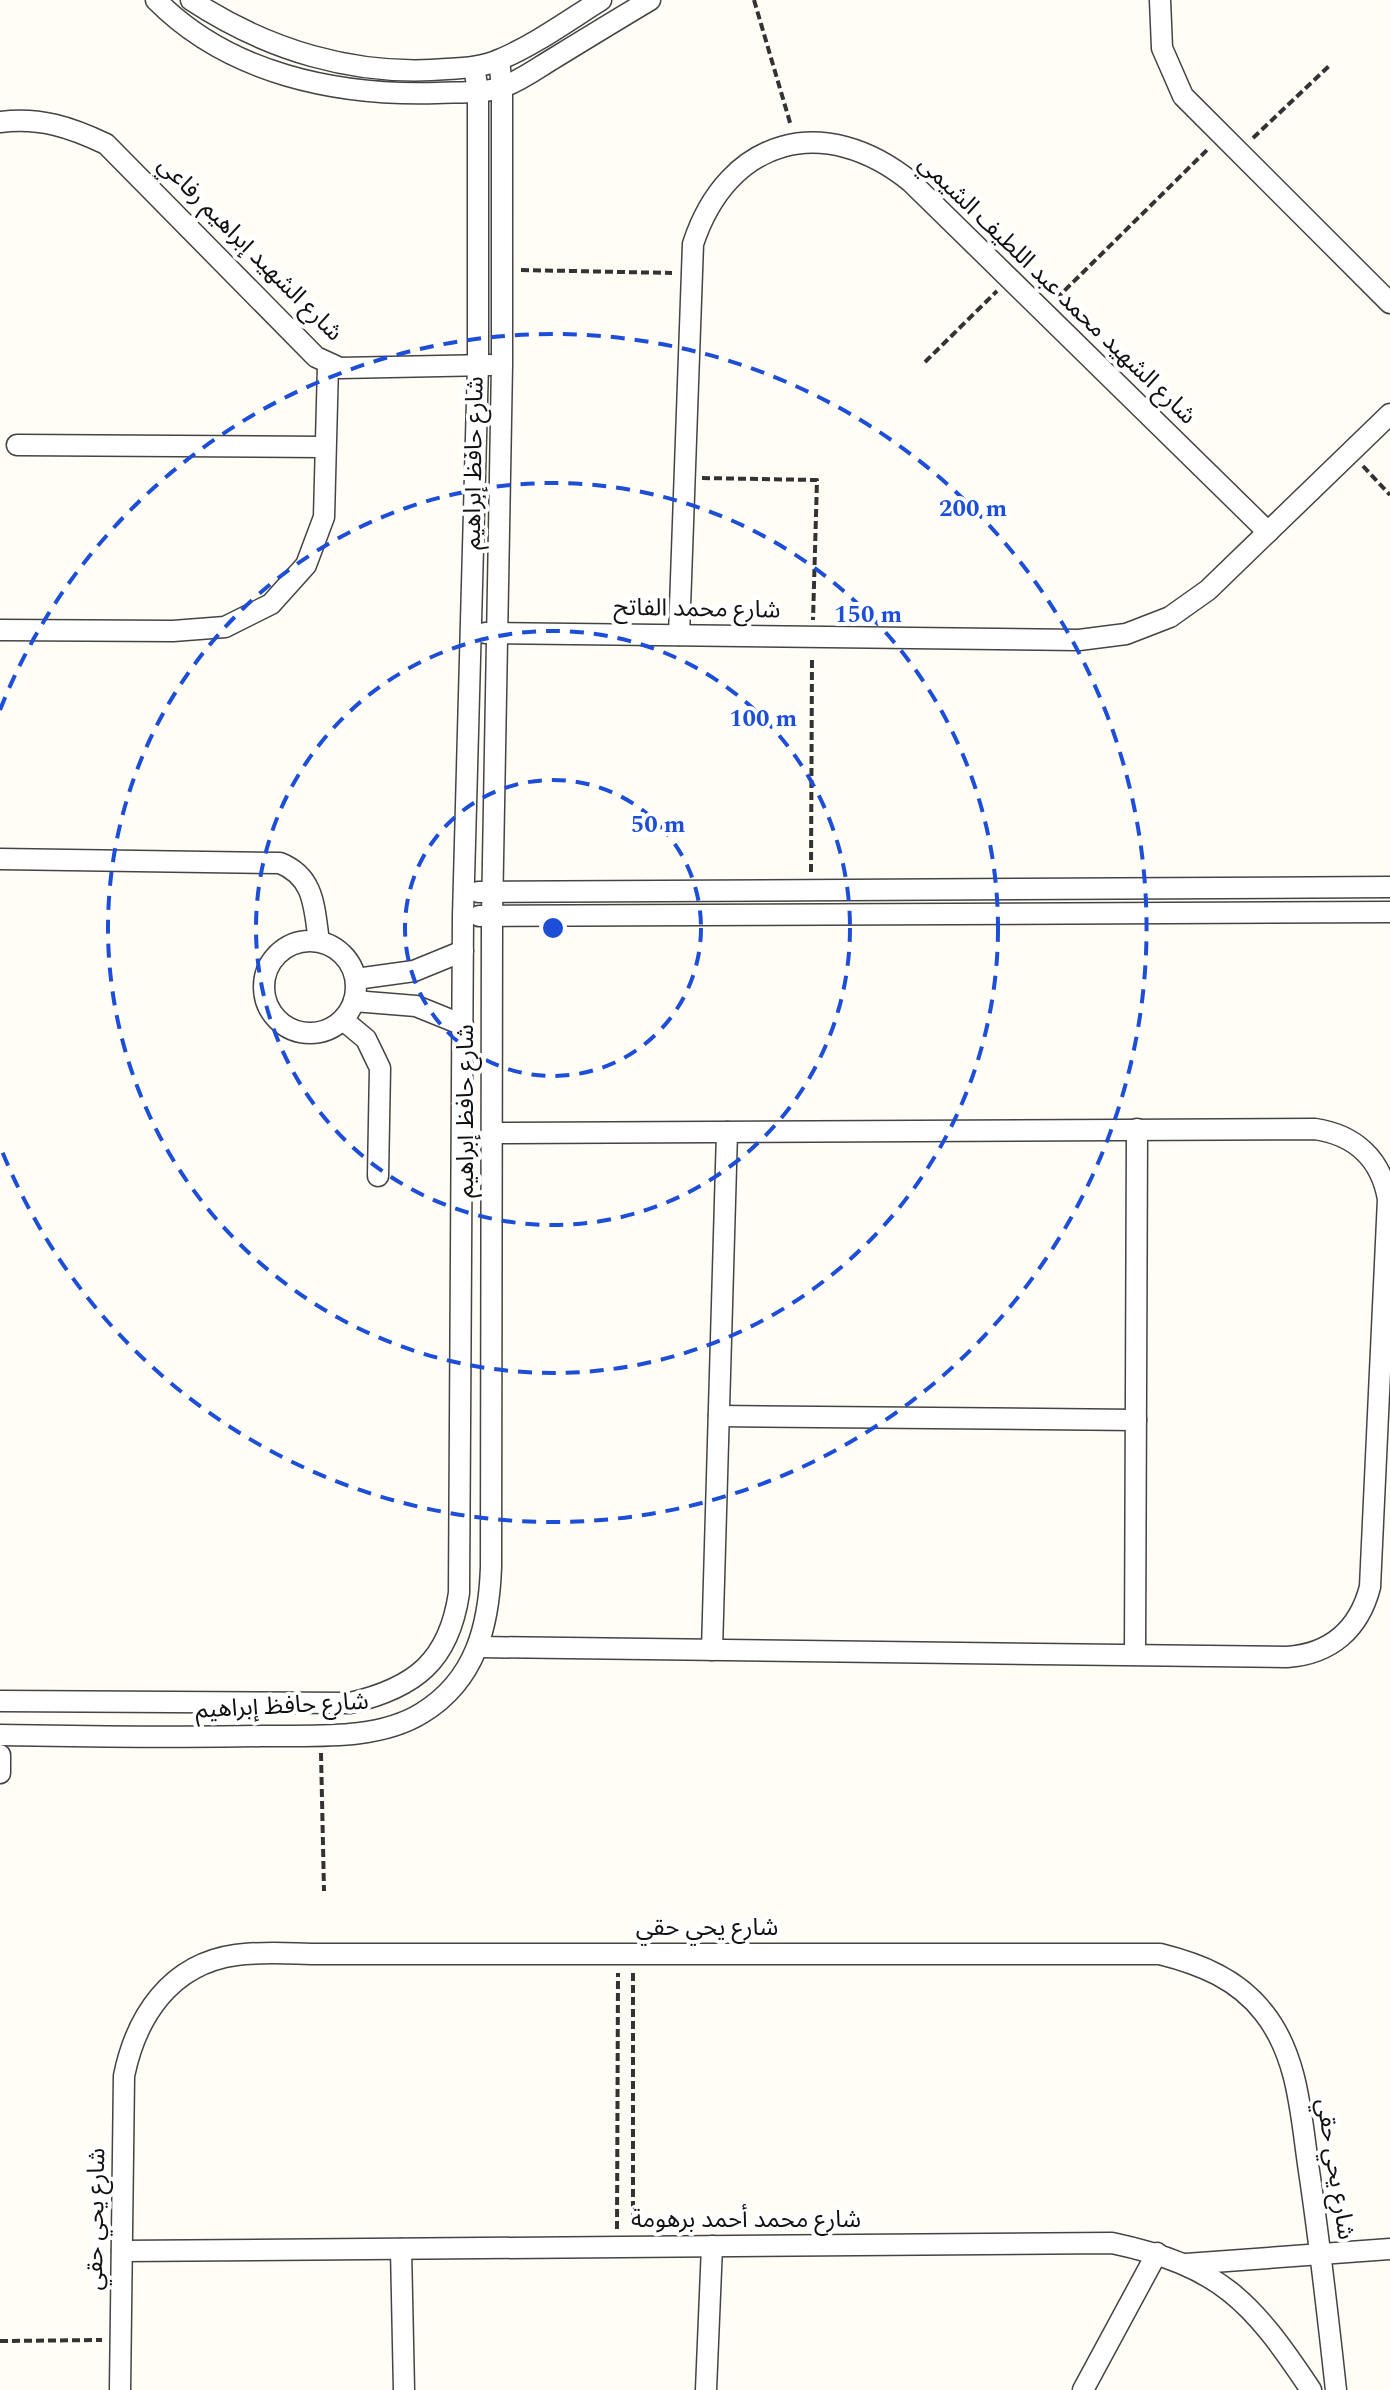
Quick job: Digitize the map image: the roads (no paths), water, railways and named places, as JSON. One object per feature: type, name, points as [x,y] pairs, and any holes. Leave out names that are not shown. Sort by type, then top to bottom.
[{"type":"street","points":[[156,0],[171,15],[218,46],[266,69],[318,85],[368,92],[478,91],[502,87],[650,0]]},
{"type":"street","points":[[191,0],[223,21],[303,54],[388,70],[474,67],[499,60],[601,0]]},
{"type":"street","points":[[1160,0],[1162,48],[1170,73],[1183,96],[1220,137],[1390,303]]},
{"type":"street","name":"شارع حافظ إبراهيم","points":[[0,1735],[187,1737],[356,1733],[421,1714],[449,1692],[470,1665],[479,1647],[490,1601],[492,892],[502,365],[502,87],[499,60]]},
{"type":"street","name":"شارع حافظ إبراهيم","points":[[0,1701],[350,1703],[401,1687],[424,1671],[442,1650],[455,1623],[459,1593],[463,916],[478,364],[478,91],[474,67]]},
{"type":"street","name":"شارع الشهيد إبراهيم رفاعي","points":[[0,122],[26,118],[68,126],[106,144],[316,357],[328,365],[340,368],[502,365]]},
{"type":"street","name":"شارع الشهيد محمد عبد اللطيف الشيمي","points":[[679,635],[693,244],[702,215],[719,189],[740,168],[767,152],[796,144],[842,145],[886,162],[1268,532]]},
{"type":"street","points":[[0,630],[173,631],[225,627],[271,604],[306,565],[324,517],[328,365]]},
{"type":"street","name":"شارع محمد الفاتح","points":[[470,632],[1079,640],[1126,634],[1170,617],[1208,590],[1390,414]]},
{"type":"street","points":[[17,445],[325,447]]},
{"type":"street","points":[[5,864],[280,863],[298,873],[312,892],[319,941]]},
{"type":"street","points":[[464,892],[1390,887]]},
{"type":"street","points":[[1356,913],[1357,889]]},
{"type":"street","points":[[463,916],[1390,912]]},
{"type":"street","points":[[319,941],[347,959],[356,979],[354,1001],[343,1020],[323,1031],[301,1032],[281,1023],[267,1005],[266,972],[277,953],[297,942],[319,941]]},
{"type":"street","points":[[356,979],[414,971],[463,951]]},
{"type":"street","points":[[354,1001],[416,1006],[463,1025]]},
{"type":"street","points":[[343,1020],[366,1039],[380,1068],[378,1176]]},
{"type":"street","points":[[479,1647],[1302,1656],[1329,1646],[1360,1615],[1370,1587],[1388,1199],[1381,1172],[1365,1150],[1329,1131],[1137,1129],[492,1133]]},
{"type":"street","points":[[1135,1654],[1137,1129]]},
{"type":"street","points":[[712,1650],[727,1132]]},
{"type":"street","points":[[461,1389],[491,1390]]},
{"type":"street","points":[[719,1416],[1136,1420]]},
{"type":"street","points":[[185,1702],[187,1737]]},
{"type":"street","points":[[0,1755],[0,1773]]},
{"type":"street","name":"شارع يحي حقي","points":[[120,2390],[124,2076],[131,2042],[155,2001],[171,1984],[201,1965],[236,1955],[625,1954],[1160,1954],[1199,1964],[1235,1984],[1264,2013],[1285,2048],[1296,2088],[1321,2254],[1336,2390]]},
{"type":"street","name":"شارع محمد أحمد برهومة","points":[[122,2251],[1112,2243],[1157,2253],[1186,2264],[1232,2292],[1270,2329],[1311,2390]]},
{"type":"street","points":[[706,2390],[712,2246]]},
{"type":"street","points":[[401,2249],[404,2390]]},
{"type":"street","points":[[1186,2264],[1390,2249]]},
{"type":"street","points":[[1083,2390],[1157,2253]]}]
